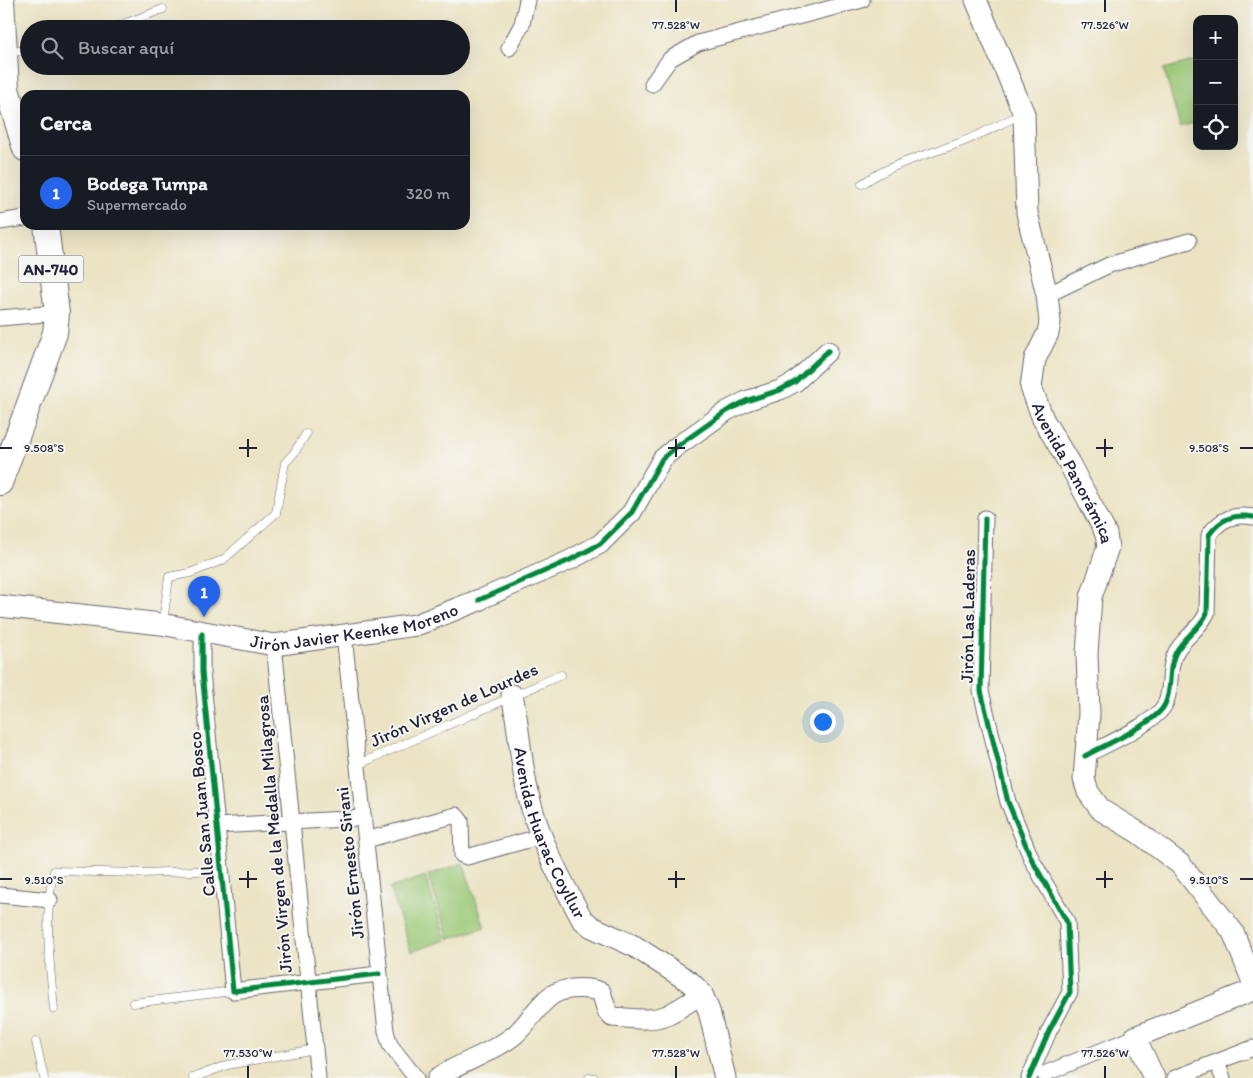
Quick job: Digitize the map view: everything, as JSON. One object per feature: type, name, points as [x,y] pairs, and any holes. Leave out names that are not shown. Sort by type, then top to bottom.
[{"type":"main road","points":[[2,0],[7,89],[20,132]]},
{"type":"main road","name":"Avenida Panorámica","points":[[976,0],[1024,114],[1027,213],[1047,295],[1050,322],[1048,333],[1035,359],[1030,388],[1043,419],[1070,463],[1102,527],[1108,547],[1091,597],[1087,654],[1089,714],[1084,779],[1088,792],[1101,810],[1139,833],[1180,864],[1233,932],[1253,982]]},
{"type":"main road","name":"AN-740","points":[[0,483],[55,333],[57,314],[43,230]]},
{"type":"main road","name":"Jirón Javier Keenke Moreno","points":[[0,606],[163,625],[202,634],[274,645],[420,624],[479,600]]},
{"type":"main road","name":"Avenida Huarac Coyllur","points":[[512,695],[526,788],[542,841],[582,919],[592,927],[634,946],[690,982],[702,994]]},
{"type":"main road","points":[[1154,1078],[1135,1037],[1253,990]]},
{"type":"main road","points":[[702,994],[725,1078]]},
{"type":"street","points":[[509,48],[522,24],[527,0]]},
{"type":"street","points":[[652,84],[670,59],[698,43],[862,0]]},
{"type":"street","points":[[0,222],[20,219]]},
{"type":"street","points":[[1047,295],[1109,265],[1189,241]]},
{"type":"street","points":[[0,318],[57,314]]},
{"type":"street","name":"Jirón Javier Keenke Moreno","points":[[479,600],[570,560],[600,544],[632,512],[662,459],[676,447],[726,411],[746,401],[780,390],[795,382],[828,352]]},
{"type":"street","points":[[1085,756],[1160,713],[1169,691],[1172,663],[1176,652],[1202,623],[1207,614],[1210,534],[1216,525],[1225,518],[1239,515],[1253,517]]},
{"type":"street","name":"Jirón Las Laderas","points":[[985,518],[981,691],[1008,802],[1032,860],[1067,922],[1070,992],[1029,1078]]},
{"type":"street","name":"Calle San Juan Bosco","points":[[202,634],[202,672],[233,991]]},
{"type":"street","name":"Jirón Ernesto Sirani","points":[[344,635],[386,1031],[390,1045],[416,1078]]},
{"type":"street","name":"Jirón Virgen de la Medalla Milagrosa","points":[[274,645],[318,1078]]},
{"type":"street","points":[[366,840],[456,815],[461,821],[462,855],[467,857],[535,838],[542,841]]},
{"type":"street","points":[[217,826],[364,818]]},
{"type":"street","points":[[0,895],[50,900]]},
{"type":"street","points":[[233,991],[307,984],[380,974]]},
{"type":"street","points":[[447,1075],[507,1041],[521,1030],[552,995],[563,991],[593,989],[601,992],[607,1011],[612,1016],[635,1018],[655,1018],[667,1015],[702,994]]},
{"type":"street","points":[[1037,1058],[1045,1076],[1135,1037]]},
{"type":"street","points":[[1175,1078],[1253,1048]]},
{"type":"street","points":[[1217,1063],[1223,1078]]},
{"type":"lane","points":[[134,20],[163,9]]},
{"type":"lane","points":[[5,54],[20,51]]},
{"type":"lane","points":[[862,184],[884,171],[925,154],[965,141],[1024,114]]},
{"type":"lane","points":[[163,625],[169,577],[190,573],[222,560],[276,513],[285,463],[306,434]]},
{"type":"lane","name":"Jirón Virgen de Lourdes","points":[[359,764],[561,674]]},
{"type":"lane","points":[[54,1009],[49,955],[50,900],[55,870],[142,873],[221,870]]},
{"type":"lane","points":[[134,1003],[233,991]]},
{"type":"lane","points":[[36,1042],[44,1078]]},
{"type":"lane","points":[[193,1078],[227,1065],[315,1049]]},
{"type":"lane","points":[[589,1078],[594,1078]]},
{"type":"green space","points":[[1193,61],[1193,123],[1180,127],[1164,69]]},
{"type":"green space","points":[[463,863],[485,927],[449,939],[428,875]]},
{"type":"green space","points":[[425,876],[446,940],[411,952],[390,888]]},
{"type":"cycle path","points":[[479,600],[570,560],[600,544],[632,512],[662,459],[676,447],[727,411],[746,401],[780,390],[795,382],[828,351]]},
{"type":"cycle path","points":[[1085,756],[1152,719],[1165,704],[1169,691],[1173,658],[1183,642],[1200,624],[1207,613],[1209,535],[1228,518],[1240,516],[1253,517]]},
{"type":"cycle path","points":[[985,518],[981,691],[1008,802],[1032,860],[1067,922],[1070,992],[1049,1031],[1029,1078]]},
{"type":"cycle path","points":[[202,634],[202,672],[233,991],[379,974]]},
{"type":"place","name":"Bodega Tumpa","points":[[204,617]]}]
